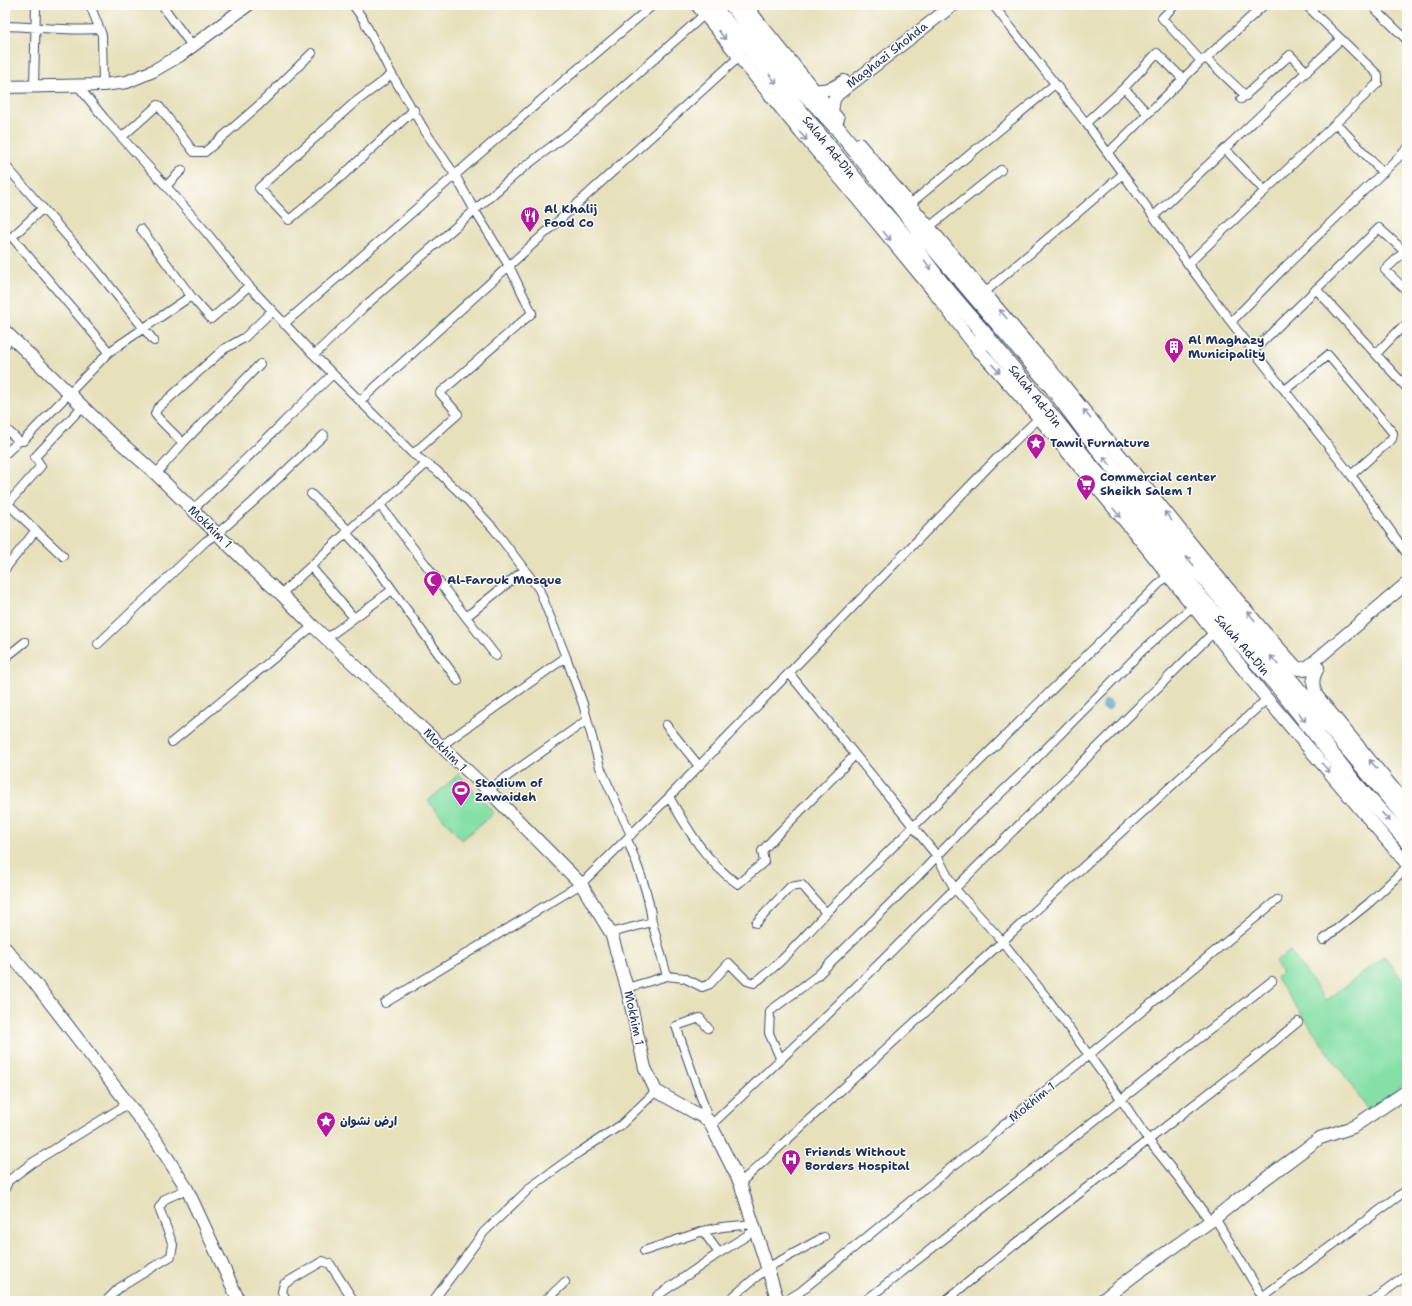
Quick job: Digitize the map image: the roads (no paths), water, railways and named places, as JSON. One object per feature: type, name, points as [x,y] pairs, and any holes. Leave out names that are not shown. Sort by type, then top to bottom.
[{"type":"highway","name":"Salah Ad-Din","points":[[732,5],[800,88],[830,115],[1052,387],[1102,454],[1289,689],[1356,785],[1407,841]]},
{"type":"highway","name":"Salah Ad-Din","points":[[705,8],[749,48],[863,189],[913,246],[942,284],[984,333],[1063,430],[1093,470],[1138,519],[1198,595],[1289,689],[1407,818]]},
{"type":"highway","points":[[814,128],[818,120],[830,115]]},
{"type":"highway","points":[[913,246],[928,234]]},
{"type":"highway","points":[[979,350],[984,333]]},
{"type":"highway","points":[[1137,536],[1138,519]]},
{"type":"street","points":[[34,87],[36,5]]},
{"type":"street","points":[[90,5],[102,35],[103,85]]},
{"type":"street","points":[[162,5],[192,46]]},
{"type":"street","points":[[5,87],[103,85],[127,82],[153,72],[192,46],[248,5]]},
{"type":"street","points":[[353,5],[363,19],[391,73],[425,131],[455,176],[509,266],[532,313],[440,393],[458,414],[413,454]]},
{"type":"street","points":[[284,324],[547,95],[653,5]]},
{"type":"street","points":[[744,5],[814,90],[830,115],[910,204],[928,234],[985,292],[1026,342],[1062,382],[1210,567],[1298,669],[1313,668],[1407,591]]},
{"type":"street","name":"Maghazi Shohda","points":[[814,90],[824,91],[833,88],[941,5]]},
{"type":"street","name":"Maghazi Shohda","points":[[830,115],[834,99],[838,94],[953,5]]},
{"type":"street","points":[[993,5],[1086,123],[1188,264],[1351,475],[1407,554]]},
{"type":"street","points":[[1175,5],[1162,18],[1203,60],[1244,98],[1290,55],[1307,72]]},
{"type":"street","points":[[1108,153],[1147,113],[1264,5]]},
{"type":"street","points":[[1188,264],[1378,83],[1378,74],[1306,5]]},
{"type":"street","points":[[1371,5],[1407,40]]},
{"type":"street","points":[[314,355],[366,306],[523,168],[581,124],[705,8],[739,57],[801,133],[848,187],[934,292],[979,350],[1039,418],[1137,536],[1267,699],[1407,865],[1369,903],[1323,940]]},
{"type":"street","points":[[5,26],[74,30],[100,29]]},
{"type":"street","points":[[1154,216],[1224,148],[1341,39]]},
{"type":"street","points":[[122,136],[158,105],[194,152],[205,152],[258,106],[312,53]]},
{"type":"street","points":[[1086,123],[1124,88],[1157,53],[1183,79]]},
{"type":"street","points":[[360,401],[739,57]]},
{"type":"street","points":[[391,73],[385,80],[354,103],[259,188],[289,220],[342,176],[414,110]]},
{"type":"street","points":[[910,204],[1055,84]]},
{"type":"street","points":[[78,86],[207,233],[272,311],[413,454],[436,470],[470,503],[494,529],[539,589],[583,704],[600,767],[629,837],[643,879],[650,904],[652,922],[667,976]]},
{"type":"street","points":[[1124,88],[1147,113]]},
{"type":"street","points":[[1336,123],[1383,173]]},
{"type":"street","points":[[1224,148],[1265,191]]},
{"type":"street","points":[[1232,322],[1285,267],[1407,149]]},
{"type":"street","points":[[5,164],[95,268],[154,341]]},
{"type":"street","points":[[166,186],[182,170]]},
{"type":"street","points":[[928,234],[1001,170]]},
{"type":"street","points":[[985,292],[1123,174]]},
{"type":"street","points":[[43,208],[12,237],[108,352]]},
{"type":"street","points":[[1254,350],[1379,228],[1406,251],[1385,270],[1407,291]]},
{"type":"street","points":[[141,229],[191,296],[211,319],[250,286]]},
{"type":"street","points":[[1316,289],[1407,388]]},
{"type":"street","points":[[5,454],[19,441],[22,441],[108,352],[171,311],[191,296]]},
{"type":"street","points":[[183,443],[160,421],[155,414],[157,409],[224,349],[244,338],[272,311]]},
{"type":"street","points":[[1376,354],[1401,328],[1407,327]]},
{"type":"street","name":"Mokhim 1","points":[[7,338],[156,474],[257,573],[281,594],[468,773],[488,790],[581,884],[611,933],[627,988],[645,1068],[656,1091]]},
{"type":"street","points":[[1285,390],[1328,355],[1393,433],[1392,439],[1351,475]]},
{"type":"street","points":[[156,474],[183,443],[260,364]]},
{"type":"street","points":[[192,510],[334,374]]},
{"type":"street","points":[[62,556],[36,530],[7,505],[41,466],[35,457],[83,406]]},
{"type":"street","points":[[385,1003],[581,884],[669,797],[997,458],[1039,418]]},
{"type":"street","points":[[5,428],[19,441]]},
{"type":"street","points":[[98,644],[206,541],[217,534],[324,435]]},
{"type":"street","points":[[281,594],[348,532],[426,464]]},
{"type":"street","points":[[310,494],[348,532],[458,681]]},
{"type":"street","points":[[380,505],[496,656]]},
{"type":"street","points":[[5,569],[36,530]]},
{"type":"street","points":[[311,567],[354,618]]},
{"type":"street","points":[[466,617],[524,570]]},
{"type":"street","points":[[627,988],[667,976],[684,978],[702,987],[710,984],[730,963],[747,981],[754,983],[766,975],[826,913],[1168,575]]},
{"type":"street","points":[[1289,689],[1407,583]]},
{"type":"street","points":[[327,638],[392,590]]},
{"type":"street","points":[[781,1060],[769,1033],[770,1011],[817,976],[971,821],[1024,771],[1143,650],[1193,606]]},
{"type":"street","points":[[172,742],[313,626]]},
{"type":"street","points":[[709,1123],[781,1060],[1214,632]]},
{"type":"street","points":[[5,658],[25,642]]},
{"type":"street","points":[[441,746],[566,657]]},
{"type":"street","points":[[1313,668],[1313,689],[1317,696],[1407,805]]},
{"type":"street","points":[[789,673],[937,856],[954,888],[1002,941],[1047,998],[1121,1099],[1149,1141],[1212,1220],[1263,1299],[1407,1190]]},
{"type":"street","points":[[740,1183],[1267,699]]},
{"type":"street","points":[[488,790],[587,720]]},
{"type":"street","points":[[666,725],[699,766]]},
{"type":"street","points":[[669,797],[694,840],[724,875],[738,884],[764,862],[762,851],[855,755]]},
{"type":"street","points":[[756,923],[790,887],[802,885],[826,913]]},
{"type":"street","name":"Mokhim 1","points":[[785,1301],[800,1292],[953,1166],[989,1139],[1000,1128],[1277,900]]},
{"type":"street","points":[[611,933],[652,922]]},
{"type":"street","points":[[5,948],[34,982],[156,1140],[187,1189],[239,1301]]},
{"type":"street","points":[[865,1301],[1272,981]]},
{"type":"street","points":[[708,1028],[700,1018],[676,1026],[709,1123],[740,1183],[778,1301]]},
{"type":"street","points":[[945,1301],[1054,1213],[1149,1141],[1298,1022]]},
{"type":"street","points":[[433,1301],[484,1232],[532,1186],[578,1153],[621,1125],[656,1091],[709,1123]]},
{"type":"street","points":[[1101,1301],[1212,1220],[1320,1138],[1353,1127],[1407,1091]]},
{"type":"street","points":[[6,1183],[32,1163],[128,1103]]},
{"type":"street","points":[[106,1301],[119,1288],[171,1256],[173,1245],[159,1208],[165,1199],[187,1189]]},
{"type":"street","points":[[644,1251],[703,1231],[722,1227],[755,1227]]},
{"type":"street","points":[[661,1301],[657,1296],[755,1227]]},
{"type":"street","points":[[703,1231],[718,1253]]},
{"type":"street","points":[[730,1301],[767,1268],[824,1237]]},
{"type":"street","points":[[287,1301],[282,1292],[284,1284],[323,1261],[330,1264],[354,1301]]},
{"type":"street","points":[[1372,1301],[1407,1275]]},
{"type":"street","points":[[545,1301],[565,1282]]},
{"type":"water","points":[[1105,700],[1109,700],[1111,701],[1111,709],[1105,710],[1102,707],[1102,703]]},
{"type":"place","name":"Al Khalij Food Co","points":[[530,233]]},
{"type":"place","name":"Al Maghazy Municipality","points":[[1174,364]]},
{"type":"place","name":"Tawil Furnature","points":[[1036,460]]},
{"type":"place","name":"Commercial center Sheikh Salem 1","points":[[1086,501]]},
{"type":"place","name":"Al-Farouk Mosque","points":[[433,597]]},
{"type":"place","name":"Stadium of Zawaideh","points":[[461,807]]},
{"type":"place","name":"ارض نشوان","points":[[326,1138]]},
{"type":"place","name":"Friends Without Borders Hospital","points":[[791,1176]]}]
